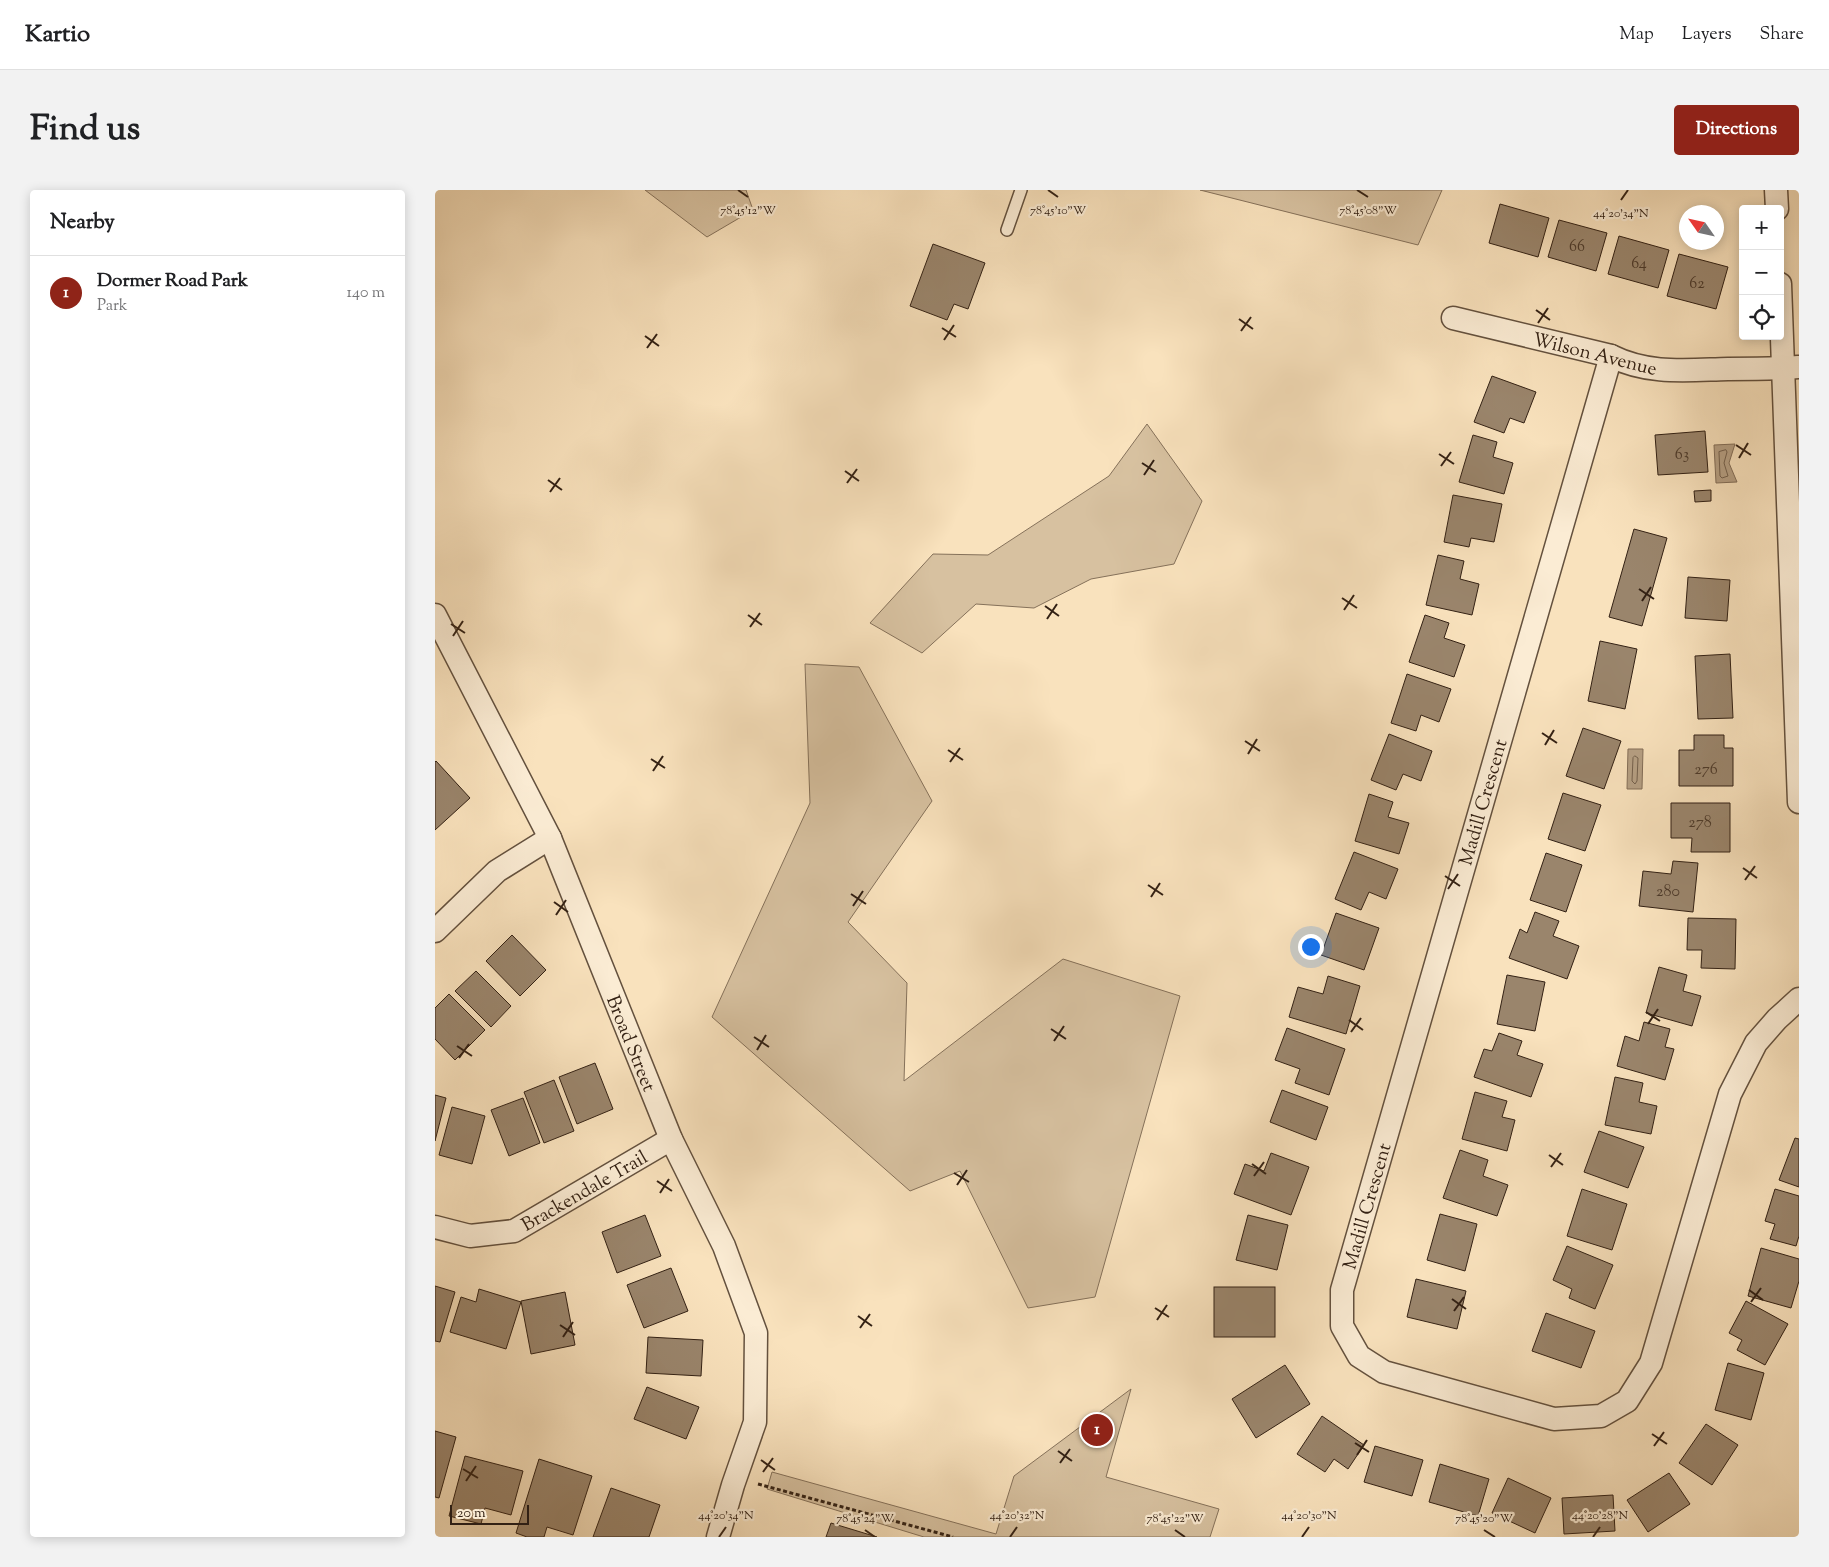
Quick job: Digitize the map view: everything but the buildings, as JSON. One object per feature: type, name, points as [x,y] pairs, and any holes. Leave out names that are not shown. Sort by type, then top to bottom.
[{"type":"street","points":[[1776,190],[1777,205]]},
{"type":"street","points":[[1782,295],[1792,367],[1799,802]]},
{"type":"street","name":"Wilson Avenue","points":[[1453,318],[1611,356],[1629,365],[1677,372],[1792,367]]},
{"type":"street","name":"Madill Crescent","points":[[1611,356],[1341,1290],[1342,1326],[1359,1356],[1384,1372],[1554,1419],[1601,1416],[1627,1401],[1651,1362],[1730,1094],[1756,1043],[1777,1019],[1799,999]]},
{"type":"street","name":"Broad Street","points":[[435,615],[550,838],[671,1139],[724,1246],[756,1332],[755,1422],[733,1485],[718,1537]]},
{"type":"street","points":[[435,931],[497,871],[550,838]]},
{"type":"street","name":"Brackendale Trail","points":[[435,1227],[470,1236],[514,1231],[671,1139]]},
{"type":"lane","points":[[1007,230],[1021,190]]},
{"type":"path","points":[[733,1485],[761,1484],[953,1537]]},
{"type":"shaded area","points":[[645,190],[746,190],[753,210],[707,237]]},
{"type":"shaded area","points":[[1200,190],[1442,190],[1418,245]]},
{"type":"shaded area","points":[[1147,424],[1202,501],[1174,564],[1091,579],[1034,608],[976,604],[922,653],[870,623],[933,554],[988,555],[1109,476]]},
{"type":"shaded area","points":[[805,664],[859,667],[932,801],[848,922],[907,983],[904,1081],[1063,959],[1180,996],[1095,1297],[1028,1308],[960,1171],[910,1191],[712,1017],[810,803]]},
{"type":"shaded area","points":[[1131,1389],[1106,1477],[1219,1509],[1210,1537],[924,1537],[767,1489],[772,1472],[996,1534],[1014,1476]]},
{"type":"water","points":[[1735,444],[1729,463],[1737,482],[1716,483],[1714,445]]},
{"type":"water","points":[[1628,749],[1643,749],[1642,789],[1627,789]]},
{"type":"place","name":"Dormer Road Park","points":[[1097,1430]]}]
